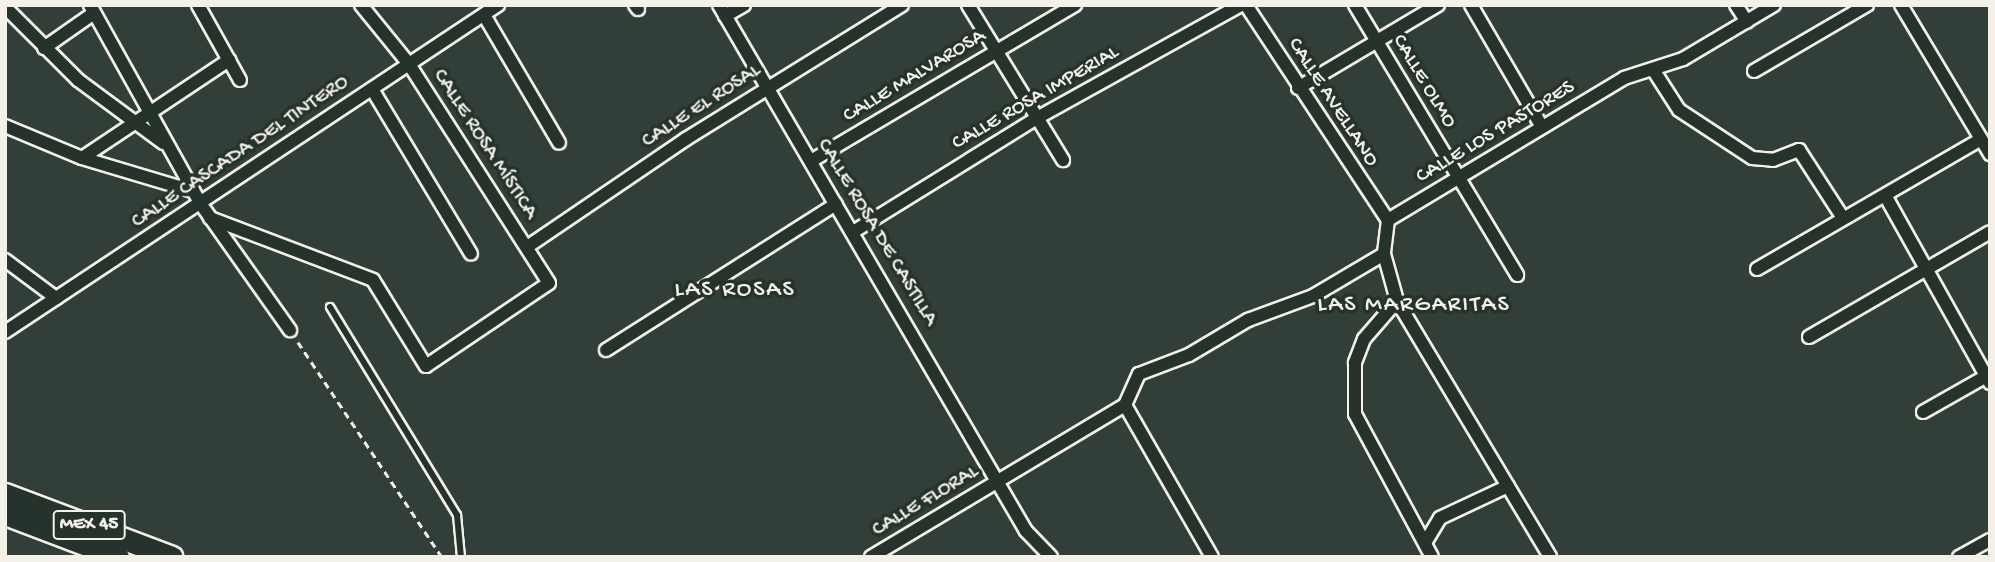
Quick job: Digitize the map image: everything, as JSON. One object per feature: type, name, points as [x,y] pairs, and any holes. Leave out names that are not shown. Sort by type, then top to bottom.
[{"type":"highway","name":"MEX 45","points":[[5,494],[172,557]]},
{"type":"highway","name":"MEX 45","points":[[5,514],[118,557]]},
{"type":"street","points":[[198,5],[240,80]]},
{"type":"street","name":"CALLE ROSA MÍSTICA","points":[[210,218],[373,281],[426,366],[549,283],[409,64],[361,5]]},
{"type":"street","name":"CALLE CASCADA DEL TINTERO","points":[[5,332],[498,5]]},
{"type":"street","points":[[722,11],[744,5]]},
{"type":"street","name":"CALLE EL ROSAL","points":[[527,247],[767,87],[902,5]]},
{"type":"street","points":[[968,5],[1035,119],[1063,160]]},
{"type":"street","name":"CALLE MALVAROSA","points":[[811,161],[1075,5]]},
{"type":"street","name":"CALLE AVELLANO","points":[[1244,5],[1388,220]]},
{"type":"street","name":"CALLE ROSA IMPERIAL","points":[[853,232],[1035,119],[1244,5]]},
{"type":"street","name":"CALLE OLMO","points":[[1355,5],[1517,275]]},
{"type":"street","points":[[1298,88],[1438,5]]},
{"type":"street","points":[[1471,5],[1542,127]]},
{"type":"street","points":[[1736,5],[1746,22]]},
{"type":"street","name":"CALLE LOS PASTORES","points":[[1388,220],[1624,78],[1654,71],[1774,5]]},
{"type":"street","points":[[1754,71],[1867,5]]},
{"type":"street","points":[[1901,5],[1990,154]]},
{"type":"street","points":[[44,48],[92,9],[192,191],[290,330]]},
{"type":"street","points":[[6,10],[44,48],[133,123],[165,144]]},
{"type":"street","name":"CALLE ROSA DE CASTILLA","points":[[722,11],[1000,480],[1026,531],[1051,557]]},
{"type":"street","points":[[484,15],[559,143]]},
{"type":"street","points":[[82,158],[229,60]]},
{"type":"street","points":[[1654,71],[1679,110],[1752,158],[1773,160],[1799,150],[1843,218]]},
{"type":"street","points":[[372,89],[471,254]]},
{"type":"street","points":[[5,125],[82,158],[192,191]]},
{"type":"street","points":[[1757,269],[1843,218],[1886,197],[1981,139]]},
{"type":"street","points":[[1886,197],[1988,378],[1923,412]]},
{"type":"street","points":[[606,350],[836,204]]},
{"type":"street","points":[[1388,220],[1384,254],[1397,301],[1550,557]]},
{"type":"street","points":[[1809,337],[1925,265],[1990,232]]},
{"type":"street","points":[[1212,557],[1125,405],[1139,374],[1189,355],[1248,320],[1313,296],[1384,254]]},
{"type":"street","points":[[5,260],[56,298]]},
{"type":"street","points":[[1397,301],[1364,339],[1355,363],[1355,414],[1432,557]]},
{"type":"street","name":"CALLE FLORAL","points":[[871,557],[1125,405]]},
{"type":"street","points":[[1425,544],[1440,518],[1508,486]]},
{"type":"street","points":[[1959,557],[1990,540]]},
{"type":"lane","points":[[330,307],[457,515],[461,557]]},
{"type":"path","points":[[290,330],[442,557]]},
{"type":"district","name":"LAS ROSAS","points":[[735,291]]},
{"type":"district","name":"LAS MARGARITAS","points":[[1414,306]]}]
